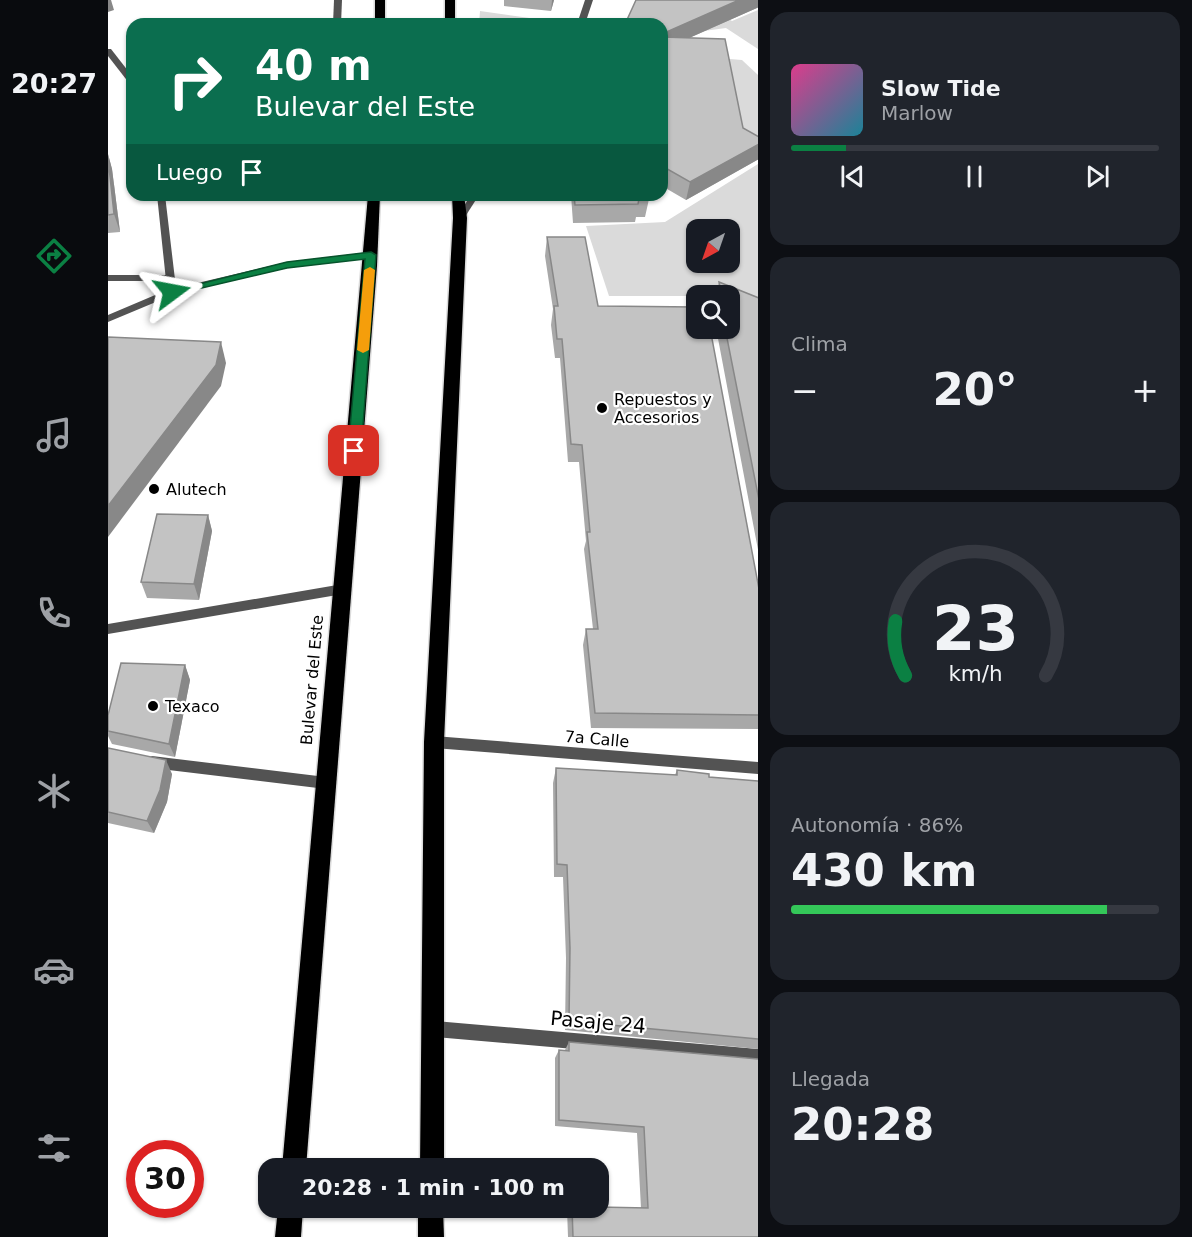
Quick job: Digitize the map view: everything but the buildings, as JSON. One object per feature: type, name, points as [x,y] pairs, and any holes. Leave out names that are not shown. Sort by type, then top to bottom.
[{"type":"highway","points":[[380,0],[380,18]]},
{"type":"highway","points":[[450,0],[450,18]]},
{"type":"highway","name":"Bulevar del Este","points":[[295,1158],[374,201]]},
{"type":"highway","points":[[432,1158],[435,1029],[434,742],[460,218],[459,201]]},
{"type":"highway","points":[[288,1237],[290,1218]]},
{"type":"highway","points":[[431,1218],[431,1237]]},
{"type":"street","points":[[337,18],[338,0]]},
{"type":"street","points":[[582,18],[589,0]]},
{"type":"street","points":[[108,51],[126,74]]},
{"type":"street","points":[[162,201],[172,292]]},
{"type":"street","points":[[460,218],[471,201]]},
{"type":"street","points":[[108,319],[172,292],[287,265],[371,255]]},
{"type":"street","points":[[108,278],[170,278]]},
{"type":"street","points":[[108,629],[343,590]]},
{"type":"street","name":"7a Calle","points":[[434,742],[758,768]]},
{"type":"street","points":[[140,759],[160,764],[326,783]]},
{"type":"street","name":"Pasaje 24","points":[[435,1029],[758,1057]]},
{"type":"shaded area","points":[[649,0],[695,0],[732,21],[758,10],[758,49],[726,28],[696,32]]},
{"type":"shaded area","points":[[480,11],[530,18],[479,18]]},
{"type":"shaded area","points":[[705,57],[742,60],[758,75],[758,147],[721,130]]},
{"type":"shaded area","points":[[758,164],[758,303],[740,299],[740,285],[686,285],[686,296],[609,296],[586,226],[665,222]]},
{"type":"slow traffic","points":[[363,350],[370,270]]},
{"type":"place","name":"Repuestos y Accesorios","points":[[602,408]]},
{"type":"place","name":"Alutech","points":[[154,489]]},
{"type":"place","name":"Texaco","points":[[153,706]]},
{"type":"route","points":[[172,292],[287,265],[371,255],[354,451]]}]
